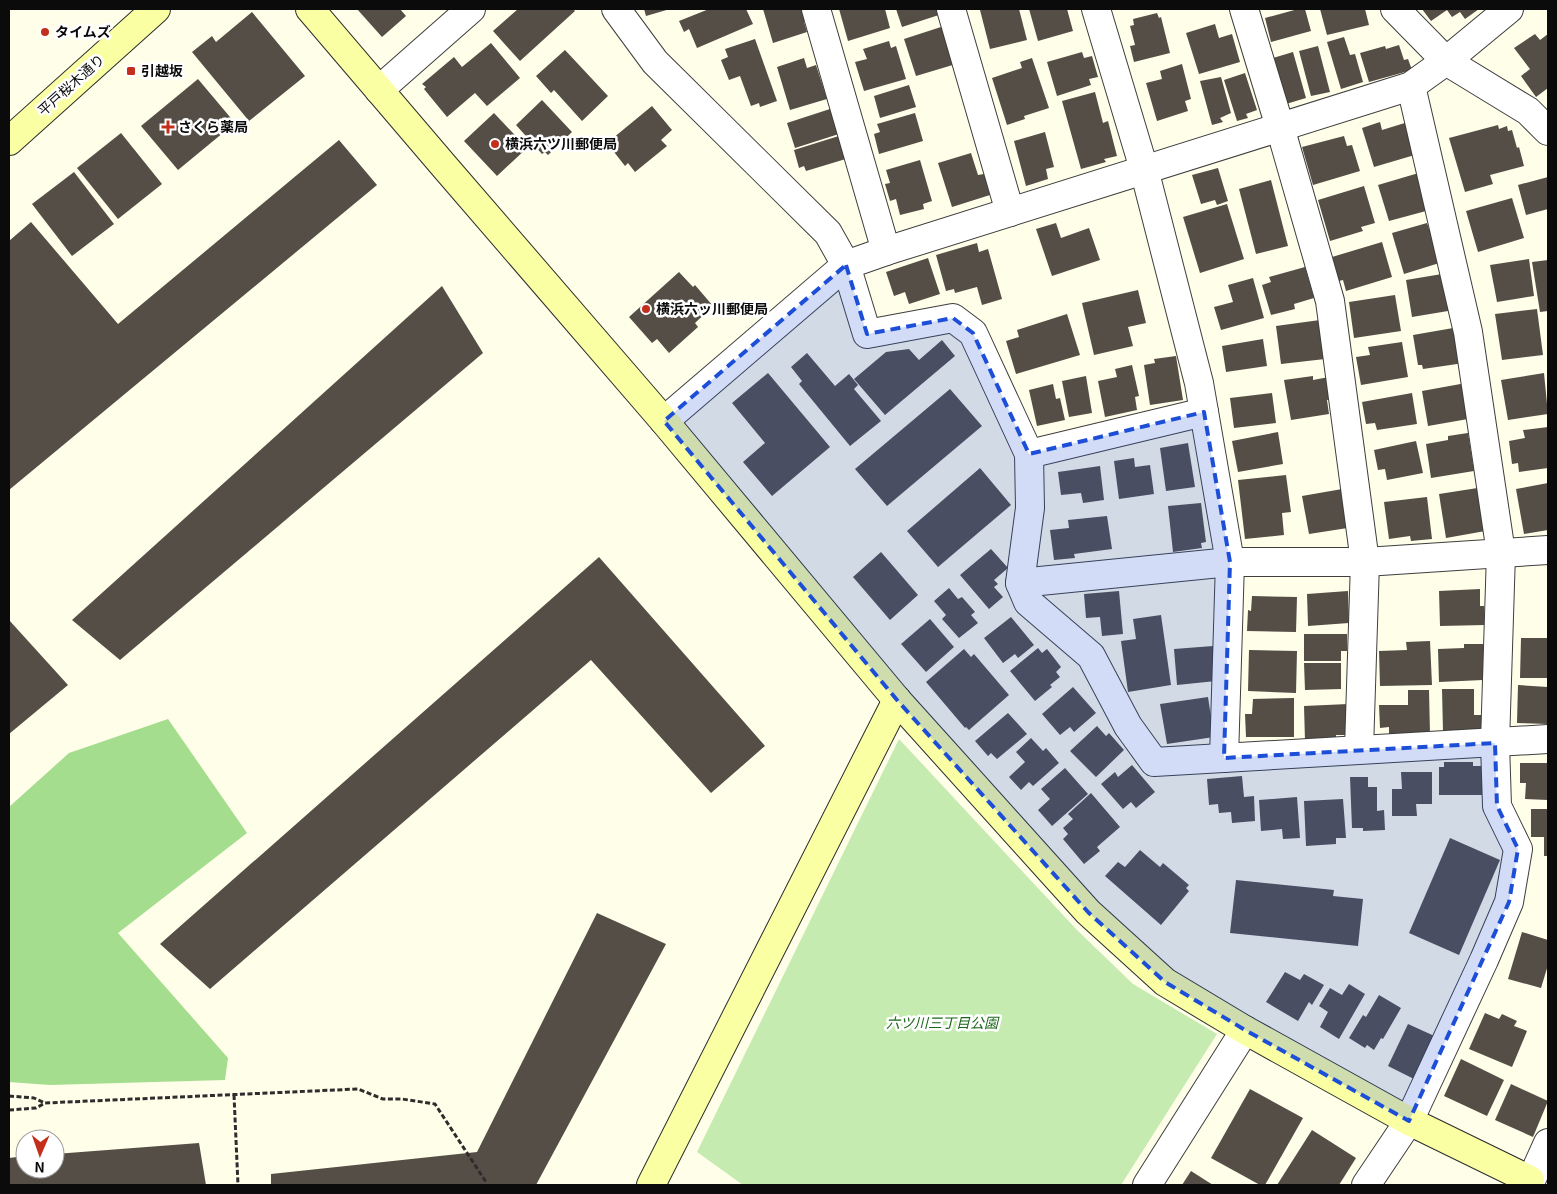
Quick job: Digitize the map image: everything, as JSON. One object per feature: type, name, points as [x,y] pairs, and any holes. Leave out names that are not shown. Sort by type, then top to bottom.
[{"type":"street","name":"平戸桜木通り","points":[[9,140],[156,9]]},
{"type":"street","points":[[310,9],[664,421],[897,700],[1088,912],[1165,982],[1245,1030],[1409,1121],[1536,1183],[1548,1143]]},
{"type":"street","points":[[379,90],[471,9]]},
{"type":"street","points":[[616,9],[655,62],[828,233],[846,265],[868,334],[953,318],[973,332],[1029,454],[1030,508],[1020,583],[1028,602],[1091,656],[1128,726],[1154,762],[1548,739]]},
{"type":"street","points":[[816,9],[886,251]]},
{"type":"street","points":[[951,9],[1010,212]]},
{"type":"street","points":[[1096,9],[1144,169],[1200,383],[1230,562],[1224,758]]},
{"type":"street","points":[[1244,9],[1330,301],[1365,562],[1360,749]]},
{"type":"street","points":[[1395,9],[1446,61],[1528,111],[1548,131]]},
{"type":"street","points":[[664,421],[846,265],[1144,169],[1412,86],[1446,61],[1509,9]]},
{"type":"street","points":[[1366,1185],[1409,1121],[1484,960],[1509,902],[1518,849],[1497,806],[1495,743],[1501,553],[1468,332],[1412,86]]},
{"type":"street","points":[[1029,454],[1204,412]]},
{"type":"street","points":[[1020,583],[1230,562],[1365,562],[1548,550]]},
{"type":"street","points":[[651,1185],[897,700]]},
{"type":"street","points":[[1147,1185],[1245,1030]]},
{"type":"path","points":[[9,1110],[36,1108],[46,1103],[358,1089],[382,1099],[402,1099],[435,1104],[486,1182]]},
{"type":"path","points":[[234,1095],[238,1185]]},
{"type":"path","points":[[9,1096],[34,1098],[46,1103]]},
{"type":"highlighted area","points":[[846,265],[867,334],[953,318],[973,333],[1029,454],[1204,412],[1230,562],[1224,758],[1495,743],[1497,806],[1518,849],[1509,902],[1409,1121],[1245,1030],[1165,982],[1088,912],[897,700],[664,421]]},
{"type":"green space","points":[[168,719],[247,833],[118,933],[228,1058],[225,1080],[50,1085],[9,1082],[9,807],[69,753]]},
{"type":"green space","name":"六ツ川三丁目公園","points":[[899,739],[1078,931],[1133,984],[1217,1034],[1121,1185],[743,1185],[697,1152]]},
{"type":"building","points":[[357,9],[400,9],[406,16],[382,37]]},
{"type":"building","points":[[518,9],[573,9],[575,11],[520,61],[493,31]]},
{"type":"building","points":[[644,9],[670,9],[646,16]]},
{"type":"building","points":[[709,9],[746,9],[753,24],[697,48],[689,29],[684,32],[679,21]]},
{"type":"building","points":[[763,9],[807,9],[810,20],[804,22],[807,32],[773,43]]},
{"type":"building","points":[[839,9],[885,9],[890,28],[848,41]]},
{"type":"building","points":[[896,9],[943,9],[945,13],[902,27]]},
{"type":"building","points":[[1019,9],[1027,40],[990,49],[980,10]]},
{"type":"building","points":[[1029,9],[1067,9],[1073,31],[1038,41]]},
{"type":"building","points":[[1298,9],[1305,9],[1311,31],[1271,42],[1265,18]]},
{"type":"building","points":[[1320,9],[1365,9],[1369,25],[1327,35]]},
{"type":"building","points":[[1422,9],[1479,9],[1465,19],[1460,12],[1452,17],[1447,10],[1431,21]]},
{"type":"building","points":[[252,12],[305,76],[249,121],[192,52],[212,36],[216,42]]},
{"type":"building","points":[[1157,13],[1159,18],[1161,17],[1170,53],[1134,62],[1130,46],[1135,45],[1130,26],[1134,25],[1133,19]]},
{"type":"building","points":[[1215,24],[1219,38],[1232,34],[1240,62],[1199,74],[1186,33]]},
{"type":"building","points":[[944,26],[956,64],[916,76],[904,39]]},
{"type":"building","points":[[1535,34],[1540,40],[1548,34],[1548,88],[1536,97],[1521,76],[1530,69],[1514,48]]},
{"type":"building","points":[[1344,37],[1350,55],[1355,54],[1363,82],[1341,89],[1327,42]]},
{"type":"building","points":[[755,39],[777,101],[760,107],[759,103],[751,106],[740,76],[729,80],[721,60],[728,57],[725,49]]},
{"type":"building","points":[[889,41],[891,48],[896,46],[906,79],[864,91],[855,62],[867,59],[863,49]]},
{"type":"building","points":[[491,43],[520,78],[487,106],[475,93],[447,117],[422,84],[454,57],[462,67]]},
{"type":"building","points":[[1399,45],[1404,60],[1408,59],[1412,70],[1369,82],[1360,53],[1385,46],[1386,49]]},
{"type":"building","points":[[1318,46],[1330,92],[1311,96],[1299,51]]},
{"type":"building","points":[[565,50],[608,96],[582,121],[554,90],[551,93],[536,76]]},
{"type":"building","points":[[1082,52],[1084,58],[1092,56],[1098,77],[1089,79],[1091,85],[1057,96],[1047,62]]},
{"type":"building","points":[[1293,52],[1306,98],[1286,104],[1273,58]]},
{"type":"building","points":[[804,58],[807,68],[816,65],[827,99],[790,110],[777,67]]},
{"type":"building","points":[[1032,58],[1049,108],[1024,116],[1025,119],[1007,125],[992,78],[1022,68],[1020,62]]},
{"type":"building","points":[[1182,64],[1191,99],[1185,101],[1188,111],[1157,121],[1146,83],[1162,79],[1160,71]]},
{"type":"building","points":[[1245,73],[1257,110],[1246,114],[1248,118],[1237,121],[1224,80]]},
{"type":"building","points":[[1221,77],[1231,113],[1220,118],[1223,122],[1212,125],[1200,81]]},
{"type":"building","points":[[198,79],[235,123],[178,170],[141,126]]},
{"type":"building","points":[[909,85],[916,107],[880,118],[874,96]]},
{"type":"building","points":[[1095,92],[1103,123],[1108,121],[1117,156],[1104,159],[1106,162],[1081,169],[1062,101]]},
{"type":"building","points":[[542,100],[572,132],[548,155],[545,152],[542,154],[516,125]]},
{"type":"building","points":[[652,106],[672,130],[661,140],[667,146],[635,172],[628,163],[625,166],[607,143]]},
{"type":"building","points":[[833,108],[842,133],[795,148],[787,123]]},
{"type":"building","name":"横浜六ツ川郵便局","points":[[494,113],[527,148],[497,176],[464,141]]},
{"type":"building","points":[[915,113],[923,141],[879,154],[874,134],[880,132],[877,124]]},
{"type":"building","points":[[1380,122],[1382,130],[1408,122],[1418,154],[1374,167],[1362,128]]},
{"type":"building","points":[[1498,125],[1499,129],[1507,126],[1508,131],[1512,130],[1524,166],[1490,175],[1493,184],[1465,192],[1449,138]]},
{"type":"building","points":[[1045,132],[1054,167],[1046,169],[1048,179],[1026,186],[1014,141]]},
{"type":"building","points":[[121,133],[162,184],[118,219],[77,168]]},
{"type":"building","points":[[842,135],[849,158],[806,171],[804,166],[799,168],[794,150]]},
{"type":"building","points":[[1344,136],[1347,146],[1352,145],[1360,171],[1313,185],[1302,147]]},
{"type":"building","points":[[339,140],[377,185],[9,490],[9,241],[31,222],[118,324]]},
{"type":"building","points":[[971,153],[978,175],[984,174],[990,195],[952,207],[938,163]]},
{"type":"building","points":[[920,160],[932,201],[923,204],[924,209],[900,215],[896,199],[890,201],[885,184],[890,183],[886,170]]},
{"type":"building","points":[[1218,168],[1228,201],[1217,205],[1215,200],[1201,204],[1192,175]]},
{"type":"building","points":[[74,172],[114,224],[72,256],[32,204]]},
{"type":"building","points":[[1422,172],[1426,211],[1389,221],[1378,185]]},
{"type":"building","points":[[1548,177],[1548,209],[1526,215],[1518,185]]},
{"type":"building","points":[[1271,180],[1288,246],[1256,254],[1239,189]]},
{"type":"building","points":[[1364,186],[1375,223],[1361,227],[1363,231],[1330,241],[1318,200]]},
{"type":"building","points":[[1512,198],[1524,238],[1478,252],[1466,211]]},
{"type":"building","points":[[1227,204],[1244,259],[1200,273],[1183,217]]},
{"type":"building","points":[[1056,223],[1061,238],[1089,228],[1100,260],[1052,276],[1036,229]]},
{"type":"building","points":[[1427,223],[1429,229],[1439,226],[1449,260],[1404,274],[1392,233]]},
{"type":"building","points":[[1382,242],[1392,277],[1346,291],[1343,280],[1339,281],[1332,257]]},
{"type":"building","points":[[977,243],[979,252],[988,249],[1002,299],[982,305],[977,287],[955,293],[954,289],[946,291],[936,255]]},
{"type":"building","points":[[928,258],[940,294],[909,304],[905,292],[894,296],[886,272]]},
{"type":"building","points":[[1529,259],[1534,296],[1497,302],[1490,265]]},
{"type":"building","points":[[1548,260],[1548,311],[1540,312],[1532,262]]},
{"type":"building","points":[[1305,267],[1314,298],[1294,304],[1295,309],[1271,315],[1262,285],[1271,282],[1269,277]]},
{"type":"building","points":[[679,272],[693,287],[695,285],[713,306],[695,323],[698,327],[669,353],[657,339],[652,343],[629,317]]},
{"type":"building","points":[[1454,272],[1460,309],[1412,317],[1406,280]]},
{"type":"building","points":[[1253,278],[1264,318],[1221,330],[1214,307],[1233,302],[1228,285]]},
{"type":"building","points":[[442,286],[483,353],[120,660],[72,620]]},
{"type":"building","points":[[1138,290],[1146,323],[1128,327],[1133,346],[1094,355],[1082,303]]},
{"type":"building","points":[[1395,295],[1401,331],[1354,338],[1349,302]]},
{"type":"building","points":[[1537,309],[1543,355],[1502,360],[1495,314]]},
{"type":"building","points":[[1067,314],[1080,355],[1016,374],[1006,341],[1019,337],[1017,330]]},
{"type":"building","points":[[1320,320],[1325,359],[1281,364],[1276,326]]},
{"type":"building","points":[[1459,327],[1464,363],[1423,369],[1422,365],[1418,365],[1413,335]]},
{"type":"building","points":[[1263,339],[1267,366],[1226,372],[1222,346]]},
{"type":"building","points":[[942,340],[955,356],[885,415],[854,379],[886,352],[909,349],[919,360]]},
{"type":"building","points":[[1402,342],[1408,377],[1361,385],[1356,357],[1370,355],[1368,347]]},
{"type":"building","points":[[807,353],[835,386],[849,374],[858,385],[854,389],[881,421],[850,446],[799,384],[802,381],[791,367]]},
{"type":"building","points":[[1176,356],[1183,400],[1150,405],[1144,365],[1155,363],[1154,359]]},
{"type":"building","points":[[1132,365],[1139,396],[1135,397],[1137,410],[1105,417],[1098,381],[1117,377],[1115,369]]},
{"type":"building","points":[[768,373],[830,447],[772,496],[743,462],[765,443],[732,403]]},
{"type":"building","points":[[1544,373],[1548,414],[1508,420],[1501,380]]},
{"type":"building","points":[[1086,376],[1092,413],[1069,417],[1062,381]]},
{"type":"building","points":[[1313,376],[1313,380],[1329,377],[1332,399],[1327,400],[1329,414],[1291,420],[1284,380]]},
{"type":"building","points":[[1466,383],[1468,419],[1428,426],[1422,391]]},
{"type":"building","points":[[1053,384],[1056,399],[1060,398],[1065,420],[1037,426],[1029,390]]},
{"type":"building","points":[[950,389],[982,426],[887,506],[855,469]]},
{"type":"building","points":[[1272,393],[1276,423],[1234,428],[1230,398]]},
{"type":"building","points":[[1412,393],[1417,424],[1377,430],[1375,423],[1366,424],[1362,402]]},
{"type":"building","points":[[1548,427],[1548,468],[1519,472],[1518,463],[1512,464],[1509,441],[1525,438],[1523,430]]},
{"type":"building","points":[[1278,432],[1283,464],[1238,472],[1232,441]]},
{"type":"building","points":[[1468,433],[1474,471],[1431,478],[1426,444],[1448,440],[1448,436]]},
{"type":"building","points":[[1416,441],[1423,473],[1387,480],[1385,469],[1378,470],[1374,450]]},
{"type":"building","points":[[1188,443],[1195,487],[1166,491],[1160,448]]},
{"type":"building","points":[[1134,458],[1135,467],[1150,465],[1154,494],[1119,499],[1114,461]]},
{"type":"building","points":[[1100,466],[1104,500],[1083,503],[1081,493],[1061,495],[1058,472]]},
{"type":"building","points":[[980,468],[1011,505],[938,567],[907,531]]},
{"type":"building","points":[[1286,475],[1291,512],[1282,513],[1284,535],[1245,539],[1238,480]]},
{"type":"building","points":[[1548,483],[1548,530],[1524,534],[1516,489]]},
{"type":"building","points":[[1484,487],[1491,530],[1446,538],[1439,494]]},
{"type":"building","points":[[1348,488],[1354,527],[1309,534],[1302,496]]},
{"type":"building","points":[[1427,497],[1432,539],[1411,541],[1410,536],[1389,539],[1384,502]]},
{"type":"building","points":[[1201,503],[1206,542],[1201,543],[1202,548],[1173,552],[1168,506]]},
{"type":"building","points":[[1107,516],[1112,549],[1074,554],[1075,558],[1054,560],[1050,530],[1069,528],[1068,520]]},
{"type":"building","points":[[991,549],[1008,568],[994,580],[998,584],[994,587],[1003,597],[989,609],[960,575]]},
{"type":"building","points":[[881,552],[918,595],[890,620],[853,577]]},
{"type":"building","points":[[599,557],[765,746],[711,793],[591,660],[210,989],[160,944]]},
{"type":"building","points":[[949,588],[958,599],[962,597],[975,612],[971,615],[978,623],[959,638],[942,619],[946,615],[934,601]]},
{"type":"building","points":[[1480,589],[1480,606],[1484,606],[1485,625],[1440,626],[1439,591]]},
{"type":"building","points":[[1119,591],[1123,634],[1102,636],[1100,617],[1086,618],[1084,594]]},
{"type":"building","points":[[1348,591],[1349,623],[1308,626],[1307,594]]},
{"type":"building","points":[[1252,596],[1297,597],[1296,632],[1247,631],[1248,610],[1251,611]]},
{"type":"building","points":[[1161,615],[1171,685],[1128,692],[1121,641],[1136,639],[1133,619]]},
{"type":"building","points":[[1011,617],[1034,645],[1018,658],[1015,654],[1003,663],[984,638]]},
{"type":"building","points":[[930,619],[954,647],[926,672],[901,644]]},
{"type":"building","points":[[9,620],[68,685],[9,734]]},
{"type":"building","points":[[1304,634],[1347,634],[1347,651],[1341,651],[1341,661],[1304,661]]},
{"type":"building","points":[[1521,638],[1548,638],[1548,678],[1520,678]]},
{"type":"building","points":[[1430,641],[1432,685],[1380,686],[1379,651],[1407,650],[1406,642]]},
{"type":"building","points":[[1464,644],[1483,644],[1483,680],[1439,682],[1438,649],[1464,648]]},
{"type":"building","points":[[1213,646],[1216,681],[1177,685],[1174,649]]},
{"type":"building","points":[[1038,648],[1042,653],[1047,649],[1061,667],[1056,672],[1060,677],[1050,685],[1052,687],[1035,701],[1010,671]]},
{"type":"building","points":[[964,649],[971,657],[974,654],[1009,695],[969,730],[965,728],[926,682]]},
{"type":"building","points":[[1249,650],[1297,651],[1296,693],[1248,691]]},
{"type":"building","points":[[1304,663],[1341,663],[1341,689],[1305,690]]},
{"type":"building","points":[[1518,685],[1548,687],[1548,724],[1517,723]]},
{"type":"building","points":[[1073,687],[1096,713],[1074,732],[1070,727],[1060,735],[1042,714]]},
{"type":"building","points":[[1442,689],[1474,689],[1474,715],[1485,715],[1485,732],[1443,732]]},
{"type":"building","points":[[1408,690],[1429,690],[1430,734],[1389,736],[1389,727],[1380,728],[1379,705],[1408,705]]},
{"type":"building","points":[[1208,697],[1214,737],[1167,744],[1160,704]]},
{"type":"building","points":[[1294,698],[1294,737],[1246,737],[1245,714],[1252,714],[1253,699]]},
{"type":"building","points":[[1348,704],[1349,735],[1336,735],[1336,740],[1305,741],[1304,706]]},
{"type":"building","points":[[1008,713],[1027,734],[997,759],[991,753],[988,756],[975,741]]},
{"type":"building","points":[[1097,726],[1106,736],[1109,733],[1124,750],[1096,777],[1070,751]]},
{"type":"building","points":[[1031,738],[1043,751],[1046,748],[1059,763],[1033,786],[1029,782],[1021,790],[1009,777],[1025,762],[1016,752]]},
{"type":"building","points":[[1444,762],[1473,762],[1473,766],[1485,766],[1485,795],[1439,795],[1439,767],[1444,767]]},
{"type":"building","points":[[1520,763],[1548,763],[1548,800],[1525,799],[1526,783],[1520,783]]},
{"type":"building","points":[[1132,765],[1155,792],[1136,808],[1131,802],[1123,809],[1101,784],[1115,772],[1118,777]]},
{"type":"building","points":[[1065,768],[1088,794],[1052,826],[1038,810],[1050,799],[1041,789]]},
{"type":"building","points":[[1401,772],[1432,772],[1432,804],[1416,804],[1417,816],[1392,816],[1392,789],[1402,789]]},
{"type":"building","points":[[1242,776],[1244,797],[1254,796],[1255,821],[1232,823],[1231,812],[1219,813],[1218,804],[1209,805],[1207,779]]},
{"type":"building","points":[[1350,777],[1368,777],[1368,787],[1377,787],[1377,811],[1384,810],[1385,830],[1363,831],[1363,828],[1352,828]]},
{"type":"building","points":[[1091,793],[1120,827],[1097,847],[1100,851],[1084,864],[1063,839],[1068,834],[1063,828],[1073,819],[1068,814]]},
{"type":"building","points":[[1297,797],[1300,838],[1283,839],[1282,829],[1261,831],[1259,800]]},
{"type":"building","points":[[1343,799],[1346,838],[1336,838],[1336,844],[1306,846],[1304,801]]},
{"type":"building","points":[[1531,809],[1548,809],[1548,856],[1544,856],[1544,837],[1531,837]]},
{"type":"building","points":[[1450,838],[1500,860],[1459,955],[1409,933]]},
{"type":"building","points":[[1140,850],[1160,867],[1163,863],[1189,885],[1186,888],[1189,891],[1161,925],[1105,876],[1118,862],[1125,867]]},
{"type":"building","points":[[1236,880],[1334,890],[1333,896],[1363,899],[1358,946],[1230,933]]},
{"type":"building","points":[[597,913],[666,944],[536,1185],[271,1185],[271,1174],[477,1152]]},
{"type":"building","points":[[1522,932],[1548,940],[1548,965],[1541,988],[1508,979]]},
{"type":"building","points":[[1285,972],[1300,980],[1304,974],[1324,985],[1312,1005],[1309,1002],[1298,1021],[1266,1002]]},
{"type":"building","points":[[1349,984],[1365,994],[1339,1039],[1320,1027],[1328,1012],[1319,1006],[1330,988],[1342,995]]},
{"type":"building","points":[[1379,995],[1401,1008],[1383,1039],[1381,1038],[1374,1050],[1367,1045],[1365,1048],[1349,1038],[1363,1015],[1366,1017]]},
{"type":"building","points":[[1485,1013],[1499,1019],[1502,1014],[1517,1021],[1514,1026],[1527,1031],[1512,1067],[1469,1049]]},
{"type":"building","points":[[1408,1024],[1441,1039],[1420,1082],[1388,1066]]},
{"type":"building","points":[[1461,1059],[1504,1080],[1487,1116],[1444,1096]]},
{"type":"building","points":[[1511,1084],[1548,1101],[1533,1137],[1495,1120]]},
{"type":"building","points":[[1250,1089],[1303,1118],[1265,1185],[1260,1185],[1211,1158]]},
{"type":"building","points":[[1312,1130],[1356,1158],[1339,1185],[1277,1185]]},
{"type":"building","points":[[199,1143],[206,1185],[9,1185],[9,1158],[15,1157],[15,1179],[65,1179],[65,1153]]},
{"type":"building","points":[[1191,1171],[1213,1185],[1182,1185]]},
{"type":"place","name":"タイムズ","points":[[45,32]]},
{"type":"place","name":"引越坂","points":[[131,71]]},
{"type":"place","name":"さくら薬局","points":[[168,127]]},
{"type":"place","name":"横浜六ツ川郵便局","points":[[495,144]]},
{"type":"place","name":"横浜六ッ川郵便局","points":[[646,309]]}]
